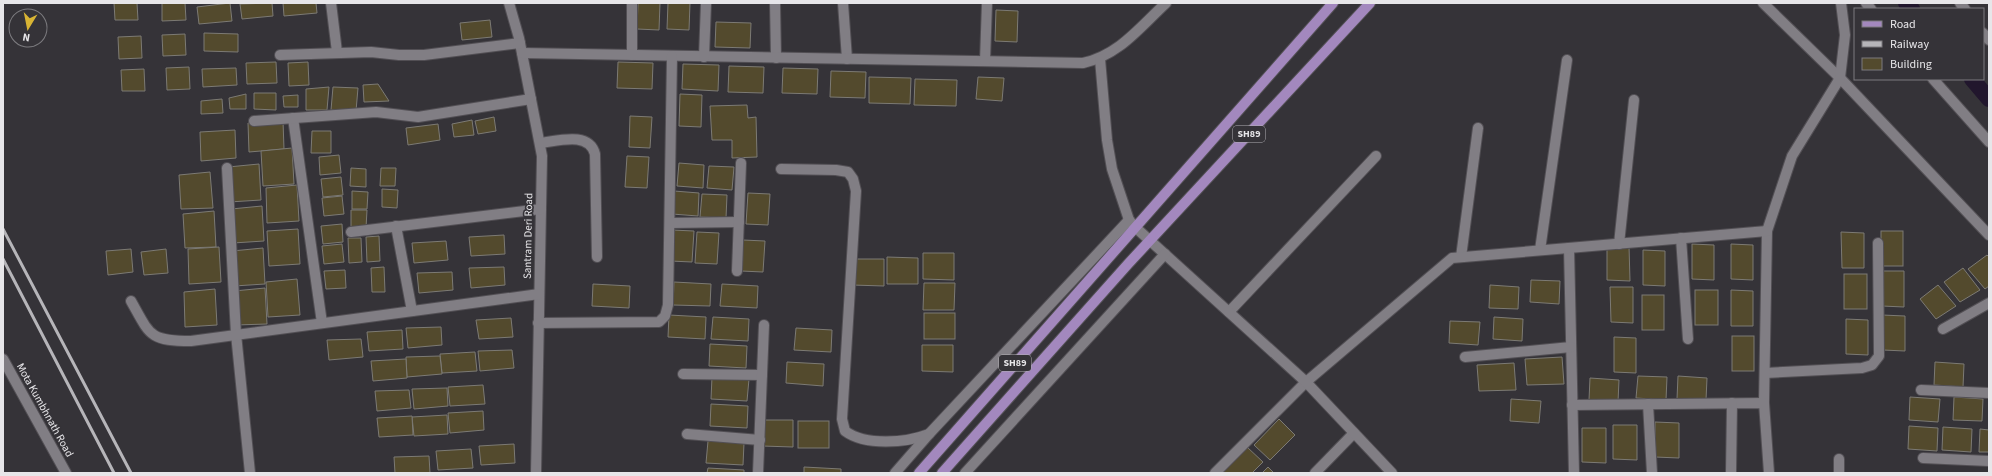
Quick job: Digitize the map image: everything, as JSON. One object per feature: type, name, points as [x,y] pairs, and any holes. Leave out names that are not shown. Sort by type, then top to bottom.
[{"type":"main road","name":"SH89","points":[[919,473],[1111,254],[1132,223],[1333,3]]},
{"type":"main road","name":"SH89","points":[[942,473],[1128,264],[1370,3]]},
{"type":"street","points":[[331,3],[337,52]]},
{"type":"street","name":"Santram Deri Road","points":[[509,3],[521,48],[542,156],[536,473]]},
{"type":"street","points":[[632,3],[632,55]]},
{"type":"street","points":[[704,56],[706,3]]},
{"type":"street","points":[[775,3],[776,58]]},
{"type":"street","points":[[844,3],[846,59]]},
{"type":"street","points":[[985,61],[987,3]]},
{"type":"street","points":[[280,55],[337,52],[372,52],[399,55],[424,55],[521,48],[632,55],[1083,63],[1100,59],[1116,50],[1166,3]]},
{"type":"street","points":[[1763,3],[1771,13],[1840,78],[1989,235]]},
{"type":"street","points":[[1769,473],[1764,403],[1767,231],[1792,156],[1840,78],[1845,36],[1841,3]]},
{"type":"street","points":[[538,322],[659,322],[665,316],[668,305],[672,56]]},
{"type":"street","points":[[1100,59],[1107,140],[1112,169],[1132,223],[1149,241],[1166,254],[1306,382],[1392,473]]},
{"type":"street","points":[[1540,250],[1567,60]]},
{"type":"street","points":[[1934,80],[1989,142]]},
{"type":"street","points":[[254,121],[376,112],[418,117],[531,99]]},
{"type":"street","points":[[1619,244],[1634,100]]},
{"type":"street","points":[[293,118],[322,323]]},
{"type":"street","points":[[1461,257],[1478,128]]},
{"type":"street","points":[[540,143],[581,139],[588,142],[593,147],[597,257]]},
{"type":"street","points":[[1229,312],[1376,156]]},
{"type":"street","points":[[737,271],[741,163]]},
{"type":"street","points":[[227,168],[236,334],[250,473]]},
{"type":"street","points":[[781,169],[836,170],[848,172],[853,179],[856,191],[842,420],[845,431],[854,438],[890,441],[918,438],[929,434]]},
{"type":"street","points":[[351,232],[541,208]]},
{"type":"street","points":[[670,224],[739,222]]},
{"type":"street","points":[[895,473],[929,434],[1132,223]]},
{"type":"street","points":[[396,226],[412,311]]},
{"type":"street","points":[[1215,473],[1306,382],[1452,258],[1767,231]]},
{"type":"street","points":[[1681,238],[1688,339]]},
{"type":"street","points":[[1765,373],[1862,368],[1872,365],[1879,356],[1878,243]]},
{"type":"street","points":[[1569,248],[1574,473]]},
{"type":"street","points":[[965,473],[1166,254]]},
{"type":"street","points":[[131,301],[148,332],[159,339],[171,341],[191,341],[539,294]]},
{"type":"street","points":[[1943,329],[1989,303]]},
{"type":"street","points":[[758,473],[764,325]]},
{"type":"street","points":[[1465,356],[1571,347]]},
{"type":"street","name":"Mota Kumbhnath Road","points":[[3,359],[66,473]]},
{"type":"street","points":[[682,374],[762,375]]},
{"type":"street","points":[[1922,390],[1989,393]]},
{"type":"street","points":[[1731,473],[1732,403]]},
{"type":"street","points":[[1572,405],[1764,403]]},
{"type":"street","points":[[1648,404],[1652,473]]},
{"type":"street","points":[[1315,473],[1354,433]]},
{"type":"street","points":[[688,434],[760,440]]},
{"type":"street","points":[[1923,458],[1989,461]]},
{"type":"street","points":[[1839,459],[1839,473]]},
{"type":"building","points":[[114,3],[137,3],[138,20],[115,20]]},
{"type":"building","points":[[162,3],[185,3],[186,20],[162,21]]},
{"type":"building","points":[[230,3],[232,21],[199,24],[197,7]]},
{"type":"building","points":[[272,3],[273,16],[242,19],[240,4]]},
{"type":"building","points":[[283,3],[316,3],[317,13],[284,16]]},
{"type":"building","points":[[638,3],[660,3],[659,30],[637,29]]},
{"type":"building","points":[[668,3],[690,3],[689,30],[667,29]]},
{"type":"building","points":[[996,10],[1018,11],[1017,42],[995,41]]},
{"type":"building","points":[[490,20],[492,37],[462,40],[460,23]]},
{"type":"building","points":[[716,22],[751,23],[750,48],[715,47]]},
{"type":"building","points":[[204,33],[238,34],[238,52],[204,51]]},
{"type":"building","points":[[185,34],[186,55],[163,56],[162,35]]},
{"type":"building","points":[[141,36],[142,58],[119,59],[118,37]]},
{"type":"building","points":[[276,62],[277,83],[247,84],[246,63]]},
{"type":"building","points":[[308,62],[309,85],[289,86],[288,63]]},
{"type":"building","points":[[618,62],[653,63],[652,89],[617,88]]},
{"type":"building","points":[[683,64],[719,65],[718,91],[682,89]]},
{"type":"building","points":[[729,66],[764,67],[763,93],[728,92]]},
{"type":"building","points":[[189,67],[190,89],[167,90],[166,68]]},
{"type":"building","points":[[236,68],[237,85],[203,87],[202,69]]},
{"type":"building","points":[[783,68],[818,69],[817,94],[782,93]]},
{"type":"building","points":[[144,69],[145,91],[122,91],[121,70]]},
{"type":"building","points":[[831,71],[866,72],[865,98],[830,97]]},
{"type":"building","points":[[869,77],[911,78],[910,104],[869,103]]},
{"type":"building","points":[[978,77],[1004,78],[1002,101],[976,99]]},
{"type":"building","points":[[915,79],[957,80],[956,106],[914,105]]},
{"type":"building","points":[[378,84],[389,101],[364,102],[363,85]]},
{"type":"building","points":[[329,87],[327,110],[306,110],[306,89]]},
{"type":"building","points":[[333,87],[358,88],[356,111],[331,110]]},
{"type":"building","points":[[254,93],[276,93],[276,110],[254,109]]},
{"type":"building","points":[[246,94],[246,109],[230,109],[229,98]]},
{"type":"building","points":[[680,94],[702,95],[701,127],[679,126]]},
{"type":"building","points":[[298,95],[298,107],[284,107],[283,96]]},
{"type":"building","points":[[222,99],[223,113],[201,114],[201,101]]},
{"type":"building","points":[[747,105],[748,118],[756,117],[757,157],[732,158],[732,140],[712,140],[710,106]]},
{"type":"building","points":[[630,116],[652,117],[650,148],[629,147]]},
{"type":"building","points":[[494,117],[496,131],[478,134],[475,121]]},
{"type":"building","points":[[472,120],[474,135],[454,137],[452,124]]},
{"type":"building","points":[[283,121],[284,149],[249,152],[248,123]]},
{"type":"building","points":[[438,124],[440,140],[408,145],[406,128]]},
{"type":"building","points":[[235,130],[236,158],[201,161],[200,132]]},
{"type":"building","points":[[312,131],[331,131],[331,153],[311,153]]},
{"type":"building","points":[[292,148],[294,184],[263,186],[261,151]]},
{"type":"building","points":[[339,155],[341,173],[320,175],[319,157]]},
{"type":"building","points":[[627,156],[649,157],[647,188],[625,187]]},
{"type":"building","points":[[679,163],[704,165],[703,188],[677,186]]},
{"type":"building","points":[[259,164],[261,200],[229,202],[228,167]]},
{"type":"building","points":[[709,166],[734,167],[732,190],[707,188]]},
{"type":"building","points":[[351,168],[366,169],[366,187],[350,186]]},
{"type":"building","points":[[381,168],[396,168],[395,186],[380,186]]},
{"type":"building","points":[[210,172],[213,208],[181,209],[179,175]]},
{"type":"building","points":[[341,177],[343,195],[323,197],[321,179]]},
{"type":"building","points":[[297,185],[299,221],[267,223],[266,188]]},
{"type":"building","points":[[382,189],[398,190],[397,208],[382,207]]},
{"type":"building","points":[[352,191],[368,192],[367,209],[352,209]]},
{"type":"building","points":[[674,191],[699,193],[698,216],[672,214]]},
{"type":"building","points":[[748,193],[770,194],[768,225],[746,224]]},
{"type":"building","points":[[702,194],[727,195],[726,218],[700,217]]},
{"type":"building","points":[[342,196],[344,214],[324,216],[322,198]]},
{"type":"building","points":[[262,206],[264,241],[233,243],[231,209]]},
{"type":"building","points":[[351,210],[367,210],[366,228],[351,228]]},
{"type":"building","points":[[214,211],[216,247],[185,248],[183,214]]},
{"type":"building","points":[[342,224],[343,242],[323,244],[321,226]]},
{"type":"building","points":[[298,229],[300,264],[269,266],[267,231]]},
{"type":"building","points":[[672,230],[694,231],[692,262],[670,261]]},
{"type":"building","points":[[1881,231],[1903,231],[1903,266],[1881,266]]},
{"type":"building","points":[[697,232],[719,233],[717,264],[695,263]]},
{"type":"building","points":[[1841,232],[1864,233],[1864,268],[1842,268]]},
{"type":"building","points":[[504,235],[505,254],[471,256],[469,237]]},
{"type":"building","points":[[379,236],[380,261],[367,262],[366,237]]},
{"type":"building","points":[[348,238],[361,238],[362,262],[349,263]]},
{"type":"building","points":[[743,240],[765,241],[763,272],[741,271]]},
{"type":"building","points":[[446,241],[448,260],[414,263],[412,243]]},
{"type":"building","points":[[342,244],[344,262],[324,264],[322,246]]},
{"type":"building","points":[[1692,244],[1714,245],[1714,280],[1692,279]]},
{"type":"building","points":[[1731,244],[1753,245],[1753,280],[1731,279]]},
{"type":"building","points":[[1607,245],[1629,246],[1630,281],[1607,280]]},
{"type":"building","points":[[219,247],[221,282],[189,284],[188,249]]},
{"type":"building","points":[[263,248],[265,284],[234,286],[232,251]]},
{"type":"building","points":[[131,249],[133,272],[108,275],[106,251]]},
{"type":"building","points":[[166,249],[168,273],[144,275],[141,252]]},
{"type":"building","points":[[1643,250],[1665,251],[1665,286],[1643,285]]},
{"type":"building","points":[[923,253],[954,253],[954,280],[923,279]]},
{"type":"building","points":[[1987,255],[1989,257],[1989,286],[1985,289],[1968,269]]},
{"type":"building","points":[[887,257],[918,258],[918,284],[887,284]]},
{"type":"building","points":[[853,259],[884,259],[884,286],[852,285]]},
{"type":"building","points":[[384,267],[385,292],[372,292],[371,268]]},
{"type":"building","points":[[504,267],[505,285],[471,288],[469,268]]},
{"type":"building","points":[[1963,268],[1980,290],[1960,302],[1944,282]]},
{"type":"building","points":[[345,270],[346,288],[326,289],[324,271]]},
{"type":"building","points":[[1882,271],[1904,271],[1904,307],[1882,306]]},
{"type":"building","points":[[452,272],[453,290],[419,293],[417,273]]},
{"type":"building","points":[[1844,274],[1867,274],[1867,309],[1844,309]]},
{"type":"building","points":[[297,279],[300,315],[268,317],[266,282]]},
{"type":"building","points":[[1531,280],[1560,281],[1559,304],[1530,302]]},
{"type":"building","points":[[674,282],[711,284],[710,306],[673,305]]},
{"type":"building","points":[[924,283],[955,283],[954,310],[923,310]]},
{"type":"building","points":[[593,284],[630,286],[629,308],[592,306]]},
{"type":"building","points":[[722,284],[758,286],[757,308],[720,306]]},
{"type":"building","points":[[1490,285],[1519,287],[1518,309],[1489,308]]},
{"type":"building","points":[[1938,285],[1956,306],[1936,319],[1920,299]]},
{"type":"building","points":[[1610,287],[1633,287],[1633,323],[1611,322]]},
{"type":"building","points":[[265,288],[267,324],[236,325],[234,291]]},
{"type":"building","points":[[215,289],[217,325],[185,327],[184,292]]},
{"type":"building","points":[[1695,290],[1718,290],[1718,325],[1695,325]]},
{"type":"building","points":[[1731,290],[1753,291],[1753,326],[1731,326]]},
{"type":"building","points":[[1642,295],[1664,295],[1664,330],[1642,330]]},
{"type":"building","points":[[924,313],[955,313],[955,339],[924,339]]},
{"type":"building","points":[[669,315],[706,317],[705,339],[668,337]]},
{"type":"building","points":[[1882,315],[1905,316],[1905,351],[1883,350]]},
{"type":"building","points":[[713,317],[749,319],[748,341],[711,339]]},
{"type":"building","points":[[1494,317],[1523,319],[1522,341],[1493,339]]},
{"type":"building","points":[[511,318],[513,337],[479,339],[476,320]]},
{"type":"building","points":[[1846,319],[1868,320],[1868,355],[1846,354]]},
{"type":"building","points":[[1450,321],[1480,322],[1478,345],[1449,343]]},
{"type":"building","points":[[441,327],[442,345],[408,348],[406,328]]},
{"type":"building","points":[[796,328],[832,330],[831,352],[794,350]]},
{"type":"building","points":[[402,330],[403,349],[369,351],[367,332]]},
{"type":"building","points":[[1732,336],[1754,336],[1754,371],[1732,371]]},
{"type":"building","points":[[1614,337],[1636,338],[1636,373],[1614,372]]},
{"type":"building","points":[[361,339],[363,357],[329,360],[327,340]]},
{"type":"building","points":[[710,344],[747,346],[746,368],[709,366]]},
{"type":"building","points":[[922,345],[953,345],[953,372],[922,371]]},
{"type":"building","points":[[512,350],[514,368],[480,371],[478,351]]},
{"type":"building","points":[[475,352],[477,371],[442,373],[440,354]]},
{"type":"building","points":[[440,356],[442,374],[407,377],[406,357]]},
{"type":"building","points":[[1562,357],[1564,384],[1527,385],[1525,359]]},
{"type":"building","points":[[406,359],[407,378],[373,381],[371,361]]},
{"type":"building","points":[[787,362],[824,364],[823,386],[786,383]]},
{"type":"building","points":[[1935,362],[1964,364],[1963,387],[1934,385]]},
{"type":"building","points":[[1514,363],[1516,390],[1479,391],[1477,365]]},
{"type":"building","points":[[1638,376],[1667,377],[1666,400],[1636,398]]},
{"type":"building","points":[[1678,376],[1707,378],[1706,400],[1677,399]]},
{"type":"building","points":[[712,377],[749,379],[747,401],[711,399]]},
{"type":"building","points":[[1590,378],[1619,380],[1618,402],[1589,400]]},
{"type":"building","points":[[483,385],[485,404],[450,406],[448,387]]},
{"type":"building","points":[[447,388],[448,406],[414,409],[412,389]]},
{"type":"building","points":[[409,390],[411,408],[377,411],[375,391]]},
{"type":"building","points":[[1910,397],[1940,399],[1938,422],[1909,420]]},
{"type":"building","points":[[1954,397],[1983,399],[1982,421],[1953,420]]},
{"type":"building","points":[[1511,399],[1541,401],[1539,423],[1510,421]]},
{"type":"building","points":[[711,404],[748,406],[747,428],[710,426]]},
{"type":"building","points":[[483,411],[484,430],[450,433],[448,413]]},
{"type":"building","points":[[447,415],[448,434],[414,436],[412,417]]},
{"type":"building","points":[[412,416],[413,435],[379,437],[377,418]]},
{"type":"building","points":[[1279,419],[1295,435],[1270,460],[1254,445]]},
{"type":"building","points":[[762,420],[793,420],[793,447],[762,446]]},
{"type":"building","points":[[798,421],[829,421],[829,448],[798,448]]},
{"type":"building","points":[[1655,422],[1679,423],[1679,458],[1655,457]]},
{"type":"building","points":[[1613,425],[1637,425],[1637,460],[1613,459]]},
{"type":"building","points":[[1909,426],[1938,428],[1937,451],[1908,449]]},
{"type":"building","points":[[1943,427],[1972,429],[1971,452],[1942,450]]},
{"type":"building","points":[[1582,428],[1606,428],[1606,463],[1582,462]]},
{"type":"building","points":[[1980,429],[1989,430],[1989,452],[1979,452]]},
{"type":"building","points":[[708,441],[744,443],[743,465],[706,463]]},
{"type":"building","points":[[514,444],[515,463],[481,465],[479,446]]},
{"type":"building","points":[[1247,447],[1263,462],[1252,473],[1224,473],[1222,471]]},
{"type":"building","points":[[471,449],[473,468],[438,470],[436,451]]},
{"type":"building","points":[[429,456],[430,473],[395,473],[394,457]]},
{"type":"building","points":[[804,467],[841,469],[841,473],[804,473]]},
{"type":"building","points":[[1268,467],[1274,473],[1262,473]]},
{"type":"building","points":[[708,468],[744,470],[744,473],[707,473]]},
{"type":"waterway","points":[[1906,3],[1911,8]]},
{"type":"waterway","points":[[1973,80],[1989,99]]},
{"type":"railway","points":[[3,229],[131,473]]},
{"type":"railway","points":[[3,259],[114,473]]}]
